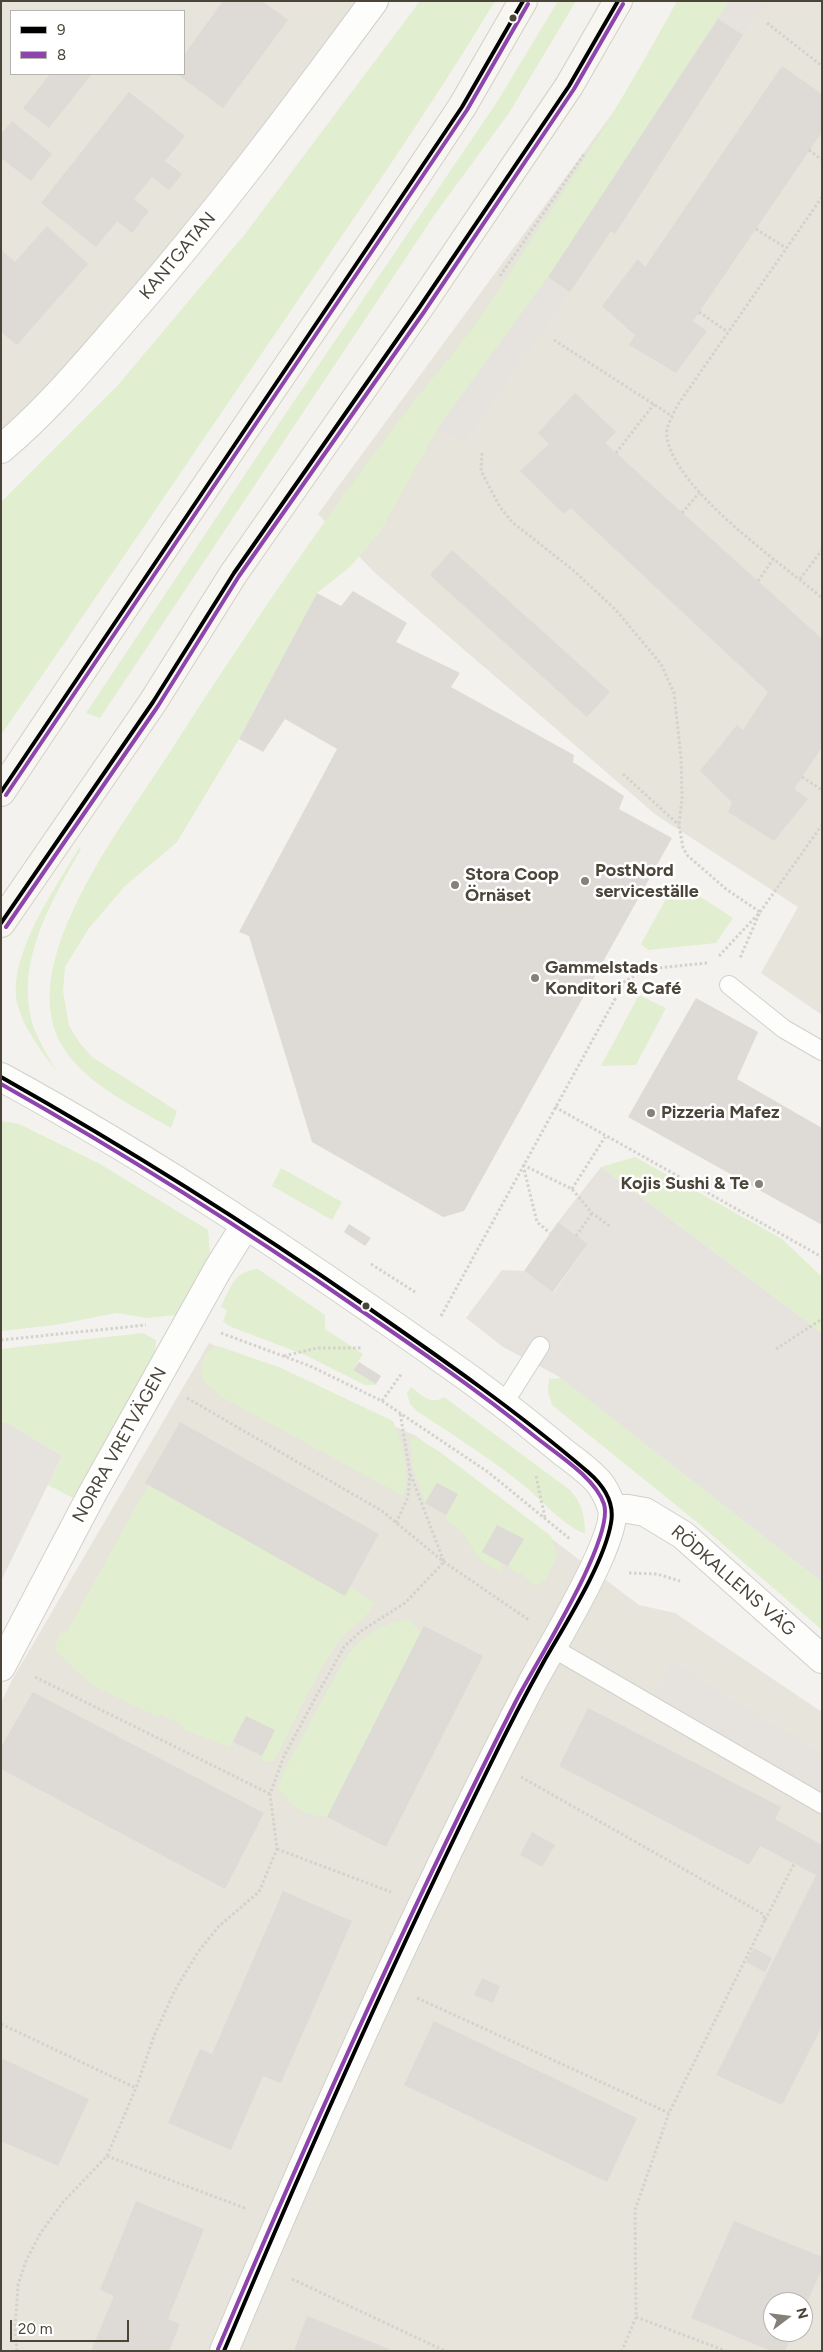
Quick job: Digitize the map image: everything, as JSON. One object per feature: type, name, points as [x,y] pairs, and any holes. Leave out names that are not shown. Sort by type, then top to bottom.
[{"type":"main road","points":[[1,792],[462,107],[523,1]]},
{"type":"main road","points":[[1,922],[153,702],[234,573],[419,308],[570,86],[618,1]]},
{"type":"street","name":"KANTGATAN","points":[[1,449],[30,424],[65,388],[165,272],[253,164],[374,1]]},
{"type":"street","points":[[1,1077],[94,1130],[310,1267],[504,1403],[600,1483],[612,1509],[612,1524],[599,1557],[485,1776],[388,1978],[288,2199],[224,2351]]},
{"type":"street","name":"NORRA VRETVÄGEN","points":[[1,1667],[92,1494],[186,1326],[245,1226]]},
{"type":"street","name":"RÖDKALLENS VÄG","points":[[612,1509],[645,1512],[677,1531],[822,1659]]},
{"type":"lane","points":[[729,985],[784,1029],[822,1051]]},
{"type":"lane","points":[[504,1403],[540,1346]]},
{"type":"lane","points":[[551,1648],[822,1804]]},
{"type":"path","points":[[767,23],[822,66]]},
{"type":"path","points":[[809,150],[822,160]]},
{"type":"path","points":[[500,276],[585,153]]},
{"type":"path","points":[[822,197],[677,406],[667,428],[667,437],[674,459],[683,473],[700,492],[740,530],[822,598]]},
{"type":"path","points":[[756,229],[786,248]]},
{"type":"path","points":[[699,312],[728,332]]},
{"type":"path","points":[[554,340],[672,416]]},
{"type":"path","points":[[616,453],[654,404]]},
{"type":"path","points":[[482,452],[481,471],[500,508],[512,522],[573,570],[615,609],[661,664],[674,693],[681,757],[682,799],[679,825],[683,848],[688,856],[726,889],[760,912]]},
{"type":"path","points":[[682,513],[700,492]]},
{"type":"path","points":[[800,579],[822,550]]},
{"type":"path","points":[[758,581],[774,558]]},
{"type":"path","points":[[623,774],[679,825]]},
{"type":"path","points":[[802,777],[822,790]]},
{"type":"path","points":[[441,1315],[625,981],[648,969],[714,962],[760,912],[822,825]]},
{"type":"path","points":[[729,985],[760,912]]},
{"type":"path","points":[[555,1107],[605,1137],[822,1257]]},
{"type":"path","points":[[572,1189],[605,1137]]},
{"type":"path","points":[[523,1165],[572,1189],[592,1213],[611,1227]]},
{"type":"path","points":[[523,1165],[537,1222],[550,1233]]},
{"type":"path","points":[[576,1236],[592,1213]]},
{"type":"path","points":[[776,1349],[822,1318]]},
{"type":"path","points":[[1,1340],[135,1325],[166,1324],[211,1330],[284,1356],[362,1389],[400,1412],[488,1472],[569,1538],[624,1573],[656,1574],[684,1582]]},
{"type":"path","points":[[284,1356],[317,1348],[363,1348]]},
{"type":"path","points":[[184,1396],[382,1511],[444,1562],[534,1623]]},
{"type":"path","points":[[400,1412],[410,1473],[444,1562]]},
{"type":"path","points":[[396,1523],[408,1497],[410,1473]]},
{"type":"path","points":[[18,2351],[15,2328],[18,2285],[26,2261],[40,2234],[63,2202],[107,2156],[136,2088],[154,2036],[175,1990],[198,1952],[219,1926],[259,1892],[277,1849],[270,1794],[284,1756],[344,1647],[361,1631],[406,1604],[444,1562]]},
{"type":"path","points":[[34,1677],[270,1794]]},
{"type":"path","points":[[516,1775],[762,1914],[765,1920]]},
{"type":"path","points":[[277,1849],[398,1894]]},
{"type":"path","points":[[622,2351],[636,2317],[635,2210],[669,2113],[794,1864]]},
{"type":"path","points":[[410,1995],[669,2113]]},
{"type":"path","points":[[1,2024],[136,2088]]},
{"type":"path","points":[[107,2156],[254,2211]]},
{"type":"path","points":[[285,2276],[445,2351]]},
{"type":"path","points":[[636,2317],[726,2351]]},
{"type":"shaded area","points":[[1,1],[388,1],[238,202],[37,436],[1,461]]},
{"type":"shaded area","points":[[695,1],[822,1],[822,1015],[761,973],[798,907],[656,815],[375,573],[318,514]]},
{"type":"shaded area","points":[[729,1],[766,1],[743,35],[718,19]]},
{"type":"shaded area","points":[[548,277],[570,292],[463,444],[438,428]]},
{"type":"shaded area","points":[[601,1167],[822,1333],[822,1582],[558,1376],[503,1347],[466,1318],[502,1270],[524,1271],[554,1292],[588,1244],[558,1222]]},
{"type":"shaded area","points":[[209,1343],[416,1436],[639,1605],[675,1613],[822,1712],[822,2351],[1,2351],[1,1703],[12,1680]]},
{"type":"shaded area","points":[[1,1422],[8,1423],[62,1456],[1,1581]]},
{"type":"shaded area","points":[[673,1663],[822,1754],[822,1804],[647,1703]]},
{"type":"green space","points":[[420,1],[495,1],[443,85],[388,168],[1,735],[1,502],[118,385],[245,234]]},
{"type":"green space","points":[[558,1],[576,1],[509,113],[435,214],[100,718],[86,713],[497,102]]},
{"type":"green space","points":[[677,1],[729,1],[548,277],[438,428],[380,532],[350,567],[317,593],[239,739],[177,842],[125,886],[89,928],[65,967],[63,991],[69,1026],[79,1042],[92,1057],[177,1111],[171,1128],[132,1106],[94,1081],[77,1066],[64,1049],[54,1029],[50,1007],[52,976],[60,943],[73,910],[110,843],[278,588],[335,506],[413,402],[491,303],[566,188],[642,64]]},
{"type":"green space","points":[[79,848],[81,849],[47,912],[38,935],[28,981],[29,1004],[34,1028],[57,1072],[34,1041],[25,1024],[18,1006],[16,987],[19,967],[35,924]]},
{"type":"green space","points":[[676,881],[733,918],[716,943],[648,950],[641,944]]},
{"type":"green space","points":[[639,995],[666,1008],[636,1065],[601,1066]]},
{"type":"green space","points":[[1,1121],[19,1124],[100,1164],[208,1230],[210,1254],[194,1289],[177,1315],[147,1318],[116,1313],[55,1325],[1,1331]]},
{"type":"green space","points":[[635,1157],[782,1239],[822,1277],[822,1333],[601,1167]]},
{"type":"green space","points":[[281,1168],[342,1202],[332,1220],[272,1186]]},
{"type":"green space","points":[[258,1269],[325,1315],[325,1329],[363,1354],[353,1370],[378,1385],[365,1385],[305,1355],[229,1326],[223,1321],[227,1311],[221,1306],[234,1281],[250,1270]]},
{"type":"green space","points":[[143,1333],[156,1340],[155,1353],[73,1498],[48,1485],[62,1456],[8,1423],[1,1422],[1,1349]]},
{"type":"green space","points":[[218,1346],[281,1368],[393,1421],[402,1447],[406,1470],[403,1496],[222,1397],[209,1387],[201,1372],[202,1361],[212,1348]]},
{"type":"green space","points":[[561,1378],[822,1582],[822,1630],[698,1523],[552,1405],[548,1392],[549,1379]]},
{"type":"green space","points":[[411,1387],[431,1400],[444,1397],[570,1490],[582,1510],[585,1534],[560,1518],[522,1484],[470,1446],[417,1411],[410,1404],[407,1393]]},
{"type":"green space","points":[[415,1437],[440,1452],[551,1536],[557,1556],[546,1579],[536,1587],[522,1574],[516,1573],[508,1566],[523,1539],[497,1525],[498,1560],[504,1572],[482,1561],[462,1533],[446,1520],[446,1515],[458,1494],[437,1483],[425,1503],[413,1467],[410,1438]]},
{"type":"green space","points":[[148,1485],[350,1587],[374,1603],[367,1614],[339,1641],[321,1669],[277,1756],[271,1761],[263,1761],[262,1756],[274,1730],[246,1716],[229,1747],[183,1729],[181,1724],[159,1714],[158,1717],[92,1685],[57,1652],[55,1647],[60,1633],[66,1633]]},
{"type":"green space","points":[[408,1620],[421,1631],[327,1817],[304,1812],[289,1801],[278,1788],[284,1771],[344,1660],[372,1632],[388,1624]]},
{"type":"building","points":[[223,1],[262,1],[288,20],[223,108],[178,75],[185,75],[185,54]]},
{"type":"building","points":[[718,19],[743,35],[615,234],[611,231],[570,292],[548,277]]},
{"type":"building","points":[[782,66],[822,94],[822,132],[693,321],[707,331],[676,373],[629,345],[635,335],[602,306],[638,259],[645,267]]},
{"type":"building","points":[[49,75],[91,75],[49,128],[23,108]]},
{"type":"building","points":[[129,92],[185,136],[165,161],[182,174],[169,190],[152,177],[134,199],[149,211],[132,233],[117,221],[96,247],[41,203]]},
{"type":"building","points":[[12,121],[52,154],[31,181],[1,158],[1,134]]},
{"type":"building","points":[[47,226],[88,264],[17,345],[1,332],[1,250],[15,262]]},
{"type":"building","points":[[575,393],[616,432],[605,443],[820,637],[822,636],[822,747],[794,789],[808,799],[774,841],[728,812],[732,802],[700,771],[737,725],[743,730],[768,692],[571,508],[564,514],[520,471],[549,444],[538,433]]},
{"type":"building","points":[[452,550],[610,692],[587,717],[430,575]]},
{"type":"building","name":"Stora Coop Örnäset","points":[[353,591],[407,623],[396,642],[460,673],[451,687],[574,755],[573,762],[624,796],[619,809],[672,838],[464,1211],[443,1217],[312,1142],[249,936],[239,932],[337,749],[285,719],[263,752],[239,739],[317,593],[341,606]]},
{"type":"building","points":[[696,998],[758,1032],[737,1079],[822,1128],[822,1225],[628,1117]]},
{"type":"building","points":[[558,1222],[588,1244],[553,1292],[524,1271]]},
{"type":"building","points":[[349,1224],[371,1238],[365,1246],[344,1232]]},
{"type":"building","points":[[359,1362],[381,1376],[376,1384],[353,1370]]},
{"type":"building","points":[[180,1422],[379,1534],[345,1596],[145,1483]]},
{"type":"building","points":[[437,1483],[458,1494],[446,1515],[425,1503]]},
{"type":"building","points":[[497,1525],[524,1539],[508,1566],[482,1552]]},
{"type":"building","points":[[424,1626],[483,1656],[386,1847],[327,1817]]},
{"type":"building","points":[[33,1692],[264,1813],[225,1889],[1,1769],[1,1747]]},
{"type":"building","points":[[588,1708],[781,1807],[775,1819],[822,1845],[822,2026],[782,2105],[716,2075],[816,1875],[760,1846],[749,1865],[559,1766]]},
{"type":"building","points":[[246,1716],[275,1730],[262,1756],[233,1742]]},
{"type":"building","points":[[532,1832],[555,1845],[542,1867],[520,1855]]},
{"type":"building","points":[[283,1891],[352,1921],[281,2083],[263,2076],[231,2150],[168,2123],[200,2049],[212,2054]]},
{"type":"building","points":[[754,1948],[772,1958],[765,1972],[746,1962]]},
{"type":"building","points":[[482,1978],[500,1986],[493,2003],[474,1995]]},
{"type":"building","points":[[434,2021],[637,2118],[607,2182],[404,2085]]},
{"type":"building","points":[[1,2058],[89,2099],[58,2166],[1,2141]]},
{"type":"building","points":[[136,2201],[204,2229],[168,2319],[180,2324],[169,2351],[91,2351],[114,2296],[100,2290]]},
{"type":"building","points":[[734,2221],[822,2257],[822,2269],[812,2292],[763,2292],[763,2342],[789,2342],[785,2351],[771,2351],[691,2318]]},
{"type":"building","points":[[307,2316],[394,2351],[294,2351]]},
{"type":"transit line","name":"9","points":[[1,792],[462,107],[523,1]]},
{"type":"transit line","name":"9","points":[[1,923],[153,702],[234,573],[419,308],[569,86],[618,1]]},
{"type":"transit line","name":"8","points":[[6,795],[467,110],[528,4]]},
{"type":"transit line","name":"8","points":[[6,927],[158,706],[239,576],[424,312],[574,89],[623,4]]},
{"type":"transit line","name":"9","points":[[1,1077],[95,1131],[232,1216],[423,1346],[507,1407],[588,1472],[607,1494],[611,1508],[611,1523],[607,1539],[592,1576],[515,1715],[419,1912],[319,2130],[224,2351]]},
{"type":"transit line","name":"8","points":[[1,1084],[137,1164],[225,1219],[423,1353],[490,1401],[573,1466],[592,1484],[604,1504],[604,1521],[598,1544],[586,1572],[516,1701],[399,1941],[361,2022],[218,2349]]},
{"type":"place","name":"PostNord serviceställe","points":[[585,881]]},
{"type":"place","name":"Stora Coop Örnäset","points":[[455,885]]},
{"type":"place","name":"Gammelstads Konditori & Café","points":[[535,978]]},
{"type":"place","name":"Pizzeria Mafez","points":[[651,1113]]},
{"type":"place","name":"Kojis Sushi & Te","points":[[759,1184]]}]
